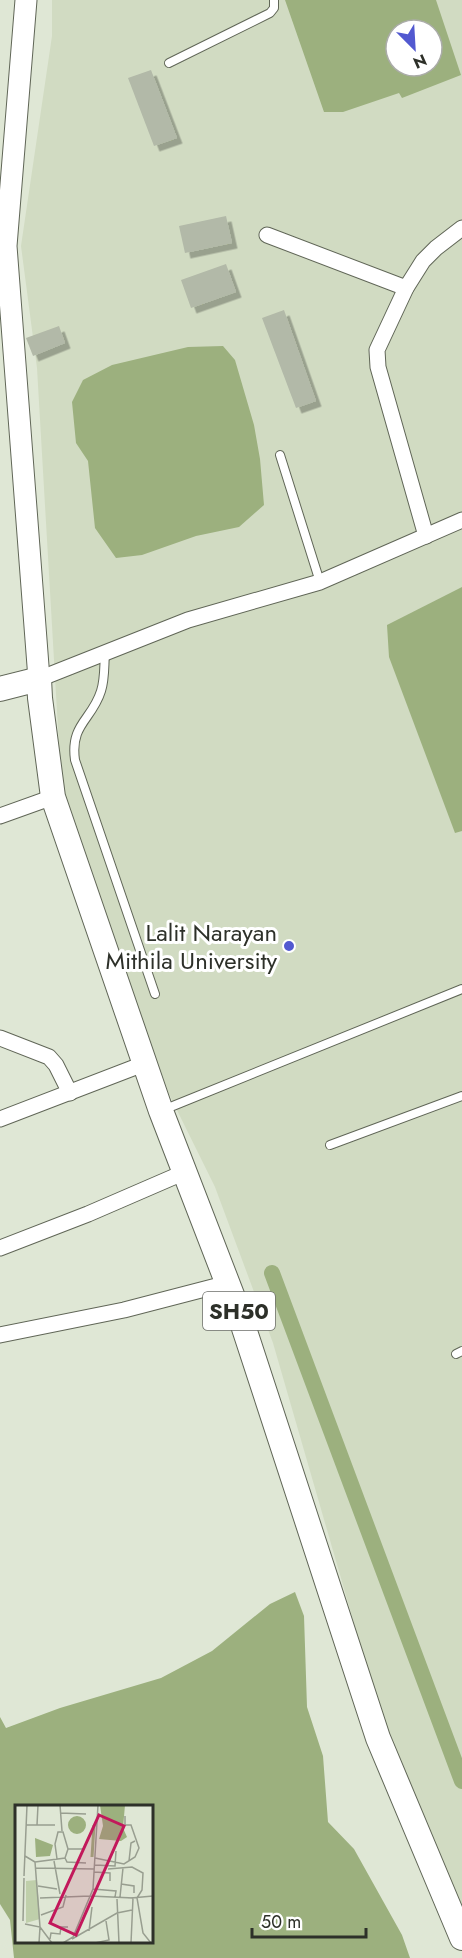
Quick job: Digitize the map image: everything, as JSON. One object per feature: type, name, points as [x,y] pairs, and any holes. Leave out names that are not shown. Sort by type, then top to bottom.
[{"type":"main road","points":[[0,689],[39,678],[6,246],[26,0]]},
{"type":"main road","name":"SH50","points":[[39,678],[53,797],[161,1111],[228,1283],[378,1738],[462,1938]]},
{"type":"street","points":[[426,536],[378,367],[377,351],[406,288],[423,261],[462,228]]},
{"type":"street","points":[[267,236],[406,288]]},
{"type":"street","points":[[39,678],[188,620],[320,582],[462,520]]},
{"type":"street","points":[[0,816],[53,797]]},
{"type":"street","points":[[0,1038],[49,1057],[70,1093]]},
{"type":"street","points":[[0,1119],[146,1064]]},
{"type":"street","points":[[0,1248],[88,1214],[185,1172]]},
{"type":"street","points":[[0,1335],[124,1310],[228,1283]]},
{"type":"lane","points":[[169,63],[270,13],[274,8],[274,0]]},
{"type":"lane","points":[[280,455],[320,582]]},
{"type":"lane","points":[[105,651],[101,691],[77,731],[74,747],[79,771],[155,994]]},
{"type":"lane","points":[[161,1111],[462,989]]},
{"type":"lane","points":[[330,1145],[462,1096]]},
{"type":"shaded area","name":"Lalit Narayan Mithila University","points":[[52,0],[462,0],[462,1910],[384,1727],[273,1343],[215,1187],[169,1094],[62,797],[37,368],[21,246],[52,36]]},
{"type":"shaded area","points":[[285,0],[436,0],[442,18],[384,18],[384,78],[444,78],[444,24],[461,75],[402,98],[399,93],[343,112],[324,112]]},
{"type":"shaded area","points":[[223,346],[235,360],[254,425],[264,505],[239,527],[196,536],[142,555],[116,558],[95,528],[88,461],[76,443],[72,402],[83,380],[112,365],[188,347]]},
{"type":"shaded area","points":[[462,587],[462,831],[455,833],[389,657],[387,625]]},
{"type":"shaded area","points":[[295,1592],[304,1616],[307,1707],[323,1756],[328,1822],[354,1849],[402,1935],[410,1958],[14,1958],[10,1920],[0,1904],[0,1717],[6,1728],[60,1708],[161,1678],[212,1651],[270,1604]]},
{"type":"building","points":[[151,70],[177,138],[154,146],[128,78]]},
{"type":"building","points":[[226,216],[232,243],[185,253],[179,226]]},
{"type":"building","points":[[226,264],[236,292],[191,308],[181,280]]},
{"type":"building","points":[[284,310],[316,401],[296,408],[262,318]]},
{"type":"building","points":[[59,326],[65,343],[33,356],[26,338]]},
{"type":"waterway","points":[[272,1273],[462,1781]]},
{"type":"place","name":"Lalit Narayan Mithila University","points":[[289,946]]}]
